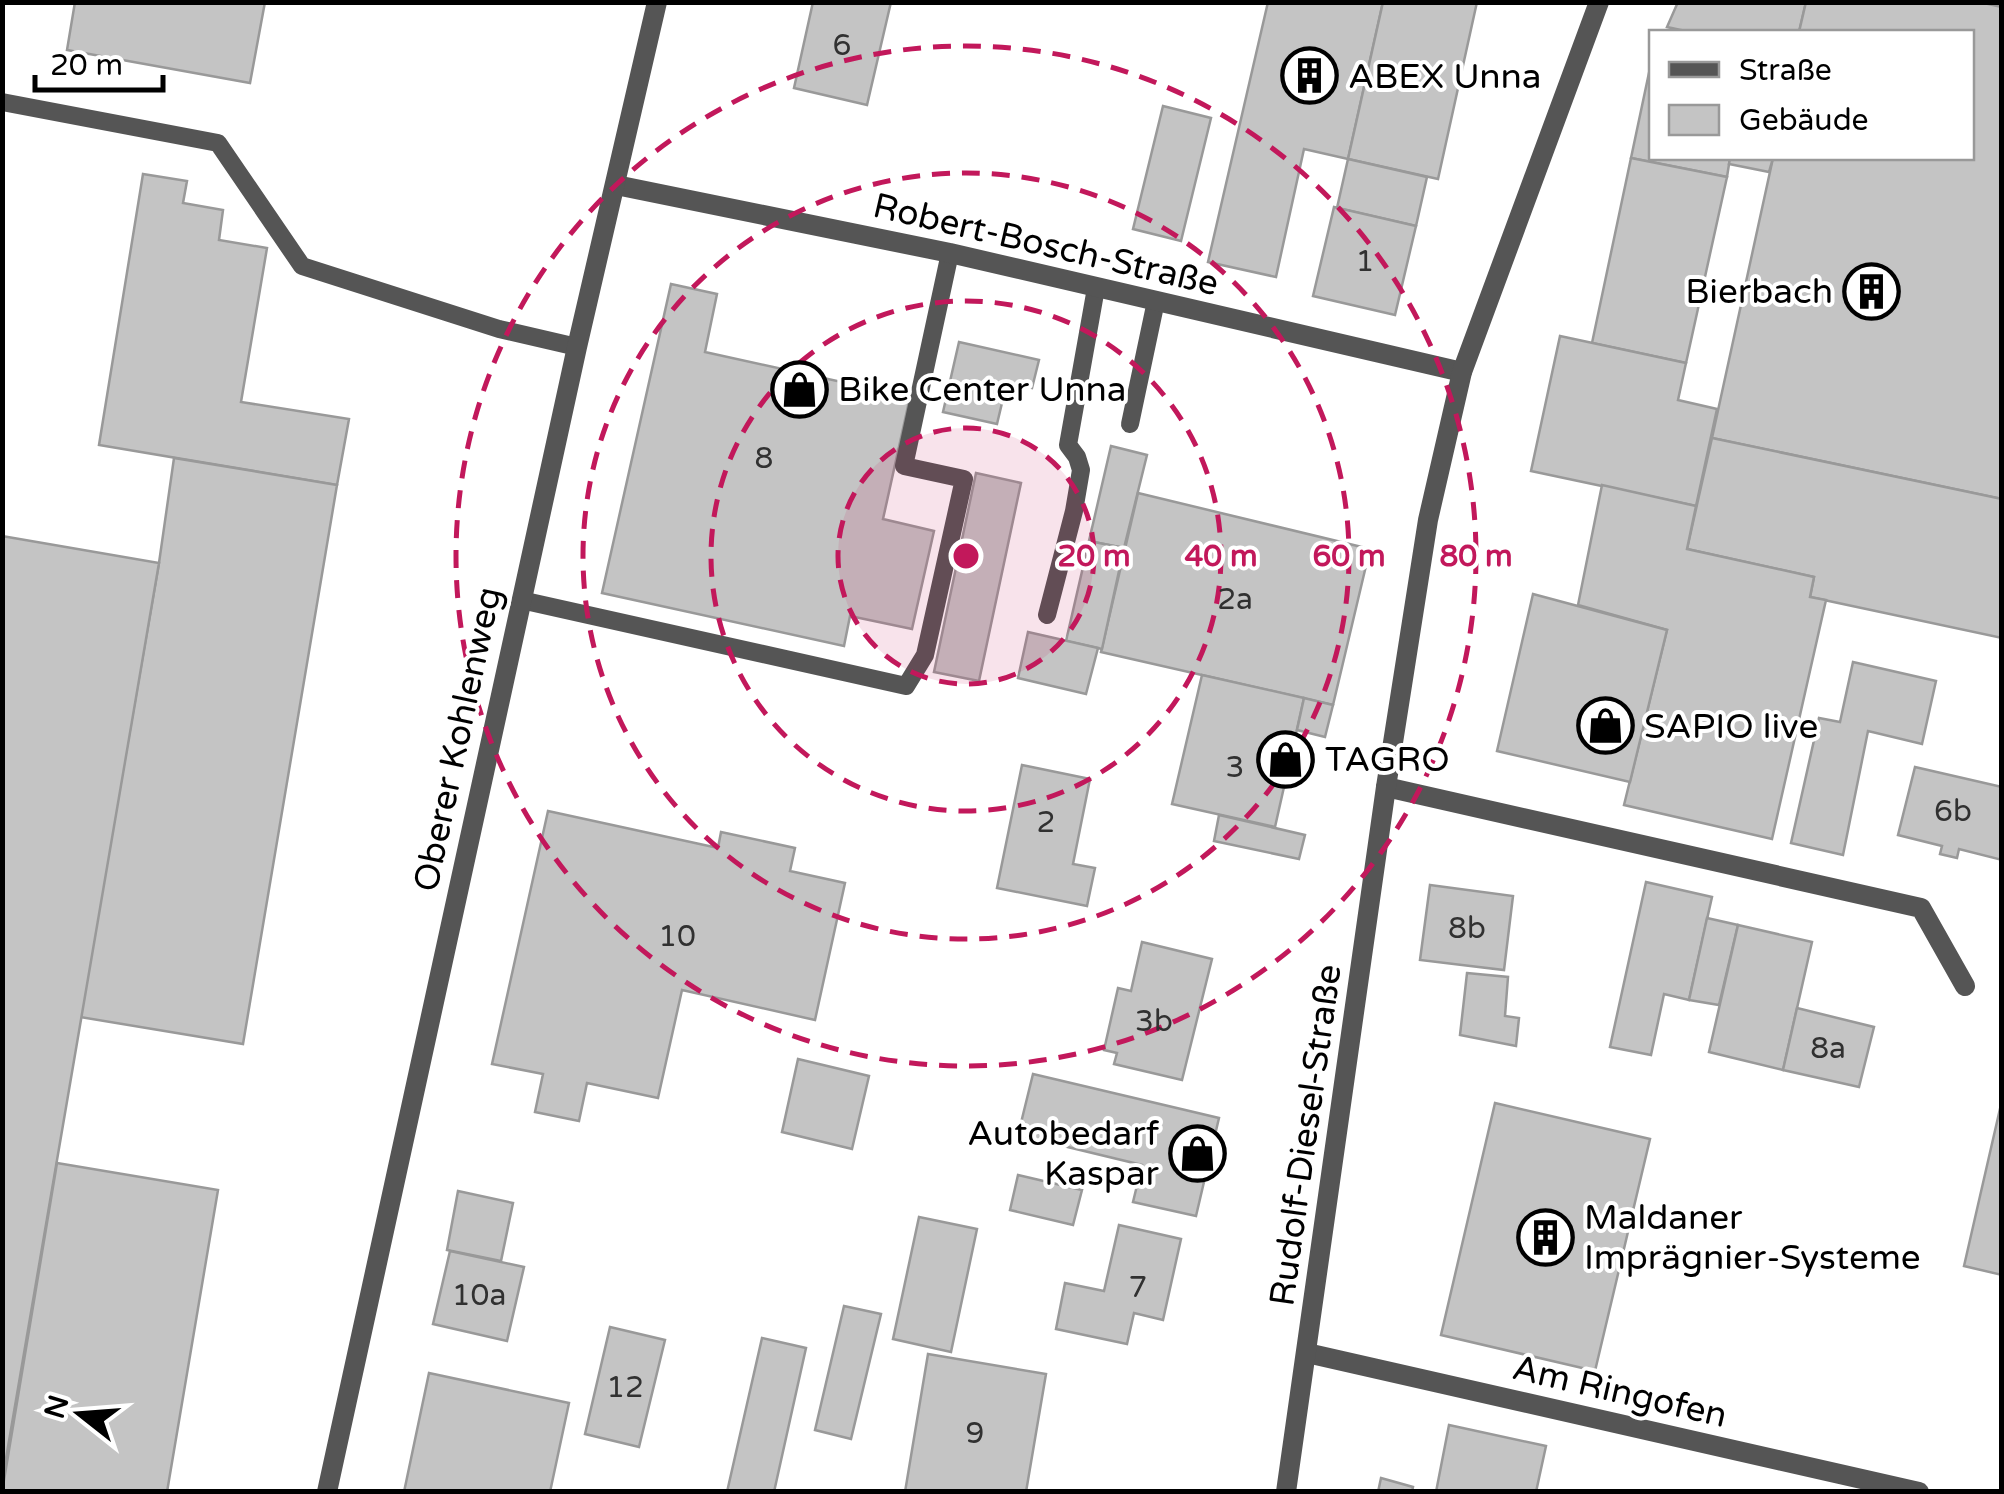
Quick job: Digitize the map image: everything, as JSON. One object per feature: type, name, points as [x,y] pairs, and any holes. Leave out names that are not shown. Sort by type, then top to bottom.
[{"type":"street","name":"Oberer Kohlenweg","points":[[326,1492],[577,347],[657,2]]},
{"type":"street","name":"Rudolf-Diesel-Straße","points":[[1286,1492],[1428,520],[1462,372],[1598,2]]},
{"type":"street","name":"Robert-Bosch-Straße","points":[[616,185],[950,254],[1462,372]]},
{"type":"street","points":[[1386,787],[1921,908],[1966,986]]},
{"type":"street","name":"Am Ringofen","points":[[1306,1353],[1920,1492]]},
{"type":"lane","points":[[2,102],[218,143],[302,266],[499,329],[577,347]]},
{"type":"lane","points":[[522,600],[906,686],[924,655],[964,479],[904,466],[950,254]]},
{"type":"lane","points":[[1047,614],[1081,470],[1068,445],[1096,288]]},
{"type":"lane","points":[[1130,424],[1156,301]]},
{"type":"building","points":[[75,2],[265,2],[250,83],[67,50]]},
{"type":"building","points":[[813,2],[891,2],[867,105],[794,88]]},
{"type":"building","name":"ABEX Unna","points":[[1268,2],[1383,2],[1348,159],[1304,149],[1276,277],[1208,262]]},
{"type":"building","points":[[1383,2],[1477,2],[1438,179],[1348,159]]},
{"type":"building","points":[[1678,2],[1806,2],[1799,30],[1667,27]]},
{"type":"building","name":"Bierbach","points":[[1806,2],[1979,2],[2002,7],[2002,499],[1712,438],[1773,160],[1974,160],[1974,30],[1799,30]]},
{"type":"building","points":[[1649,73],[1649,160],[1730,160],[1727,177],[1631,158]]},
{"type":"building","points":[[1163,106],[1211,118],[1181,241],[1133,229]]},
{"type":"building","points":[[1631,158],[1727,177],[1686,363],[1592,343]]},
{"type":"building","points":[[1348,159],[1427,177],[1416,226],[1337,208]]},
{"type":"building","points":[[1730,160],[1772,160],[1769,172],[1729,164]]},
{"type":"building","points":[[143,174],[187,181],[183,203],[223,210],[219,240],[267,248],[241,402],[349,419],[337,485],[99,445]]},
{"type":"building","points":[[1334,207],[1416,226],[1395,315],[1313,296]]},
{"type":"building","points":[[671,284],[717,294],[705,352],[910,397],[883,519],[934,531],[912,629],[850,616],[844,646],[602,593]]},
{"type":"building","points":[[1560,336],[1686,363],[1678,400],[1717,409],[1696,506],[1531,471]]},
{"type":"building","points":[[959,342],[1039,360],[1032,388],[1007,382],[997,424],[943,412]]},
{"type":"building","points":[[1712,438],[2002,499],[2002,638],[1810,597],[1814,577],[1687,549]]},
{"type":"building","points":[[1111,446],[1147,455],[1124,548],[1089,541]]},
{"type":"building","points":[[174,458],[337,485],[243,1044],[80,1017]]},
{"type":"building","points":[[976,473],[1021,483],[979,681],[934,672]]},
{"type":"building","points":[[1602,485],[1696,506],[1687,549],[1814,577],[1810,597],[1826,600],[1772,839],[1624,805],[1667,630],[1578,605]]},
{"type":"building","points":[[1138,493],[1370,549],[1333,705],[1101,652]]},
{"type":"building","points":[[2,536],[159,563],[2,1482]]},
{"type":"building","points":[[1089,541],[1124,548],[1102,649],[1066,641]]},
{"type":"building","points":[[1533,594],[1667,630],[1630,782],[1497,751]]},
{"type":"building","points":[[1028,632],[1098,648],[1086,694],[1018,678]]},
{"type":"building","points":[[1853,662],[1936,681],[1922,744],[1868,731],[1843,855],[1791,843],[1819,718],[1840,722]]},
{"type":"building","points":[[1202,675],[1304,698],[1275,827],[1172,804]]},
{"type":"building","points":[[1304,698],[1333,705],[1325,737],[1297,730]]},
{"type":"building","points":[[1022,765],[1090,779],[1073,864],[1095,868],[1087,906],[997,888]]},
{"type":"building","points":[[1915,767],[2002,787],[2002,860],[1959,849],[1957,858],[1940,854],[1942,846],[1898,835]]},
{"type":"building","points":[[548,811],[718,848],[721,832],[795,848],[790,871],[845,883],[815,1020],[682,990],[658,1098],[587,1083],[579,1121],[535,1112],[543,1074],[492,1064]]},
{"type":"building","points":[[1219,815],[1305,835],[1299,859],[1214,841]]},
{"type":"building","points":[[1646,882],[1712,897],[1689,1000],[1664,994],[1651,1055],[1610,1047]]},
{"type":"building","points":[[1430,885],[1513,896],[1504,970],[1420,960]]},
{"type":"building","points":[[1707,918],[1738,925],[1719,1005],[1689,1000]]},
{"type":"building","points":[[1738,925],[1812,942],[1783,1070],[1709,1052]]},
{"type":"building","points":[[1142,942],[1212,959],[1182,1080],[1114,1064],[1117,1053],[1104,1050],[1118,988],[1131,991]]},
{"type":"building","points":[[1467,973],[1508,977],[1505,1016],[1519,1018],[1516,1046],[1460,1035]]},
{"type":"building","points":[[1797,1008],[1874,1027],[1859,1087],[1783,1070]]},
{"type":"building","points":[[798,1059],[869,1076],[852,1149],[782,1132]]},
{"type":"building","points":[[1033,1074],[1219,1118],[1196,1216],[1133,1202],[1142,1165],[1018,1135]]},
{"type":"building","points":[[2002,1100],[2002,1275],[1964,1266]]},
{"type":"building","name":"Maldaner Imprägnier-Systeme","points":[[1495,1103],[1650,1139],[1595,1371],[1441,1335]]},
{"type":"building","points":[[57,1163],[218,1190],[167,1492],[2,1492]]},
{"type":"building","points":[[1018,1175],[1082,1190],[1073,1225],[1010,1210]]},
{"type":"building","points":[[458,1191],[513,1203],[501,1261],[447,1250]]},
{"type":"building","points":[[919,1217],[977,1229],[951,1352],[893,1339]]},
{"type":"building","points":[[1119,1225],[1181,1239],[1163,1320],[1134,1313],[1127,1344],[1056,1329],[1065,1283],[1104,1291]]},
{"type":"building","points":[[450,1251],[524,1267],[507,1341],[433,1324]]},
{"type":"building","points":[[844,1306],[881,1314],[851,1439],[815,1430]]},
{"type":"building","points":[[610,1327],[665,1340],[639,1447],[585,1434]]},
{"type":"building","points":[[762,1338],[806,1348],[774,1492],[727,1492]]},
{"type":"building","points":[[928,1354],[1046,1374],[1026,1492],[905,1492]]},
{"type":"building","points":[[429,1373],[569,1403],[550,1492],[404,1492]]},
{"type":"building","points":[[1449,1425],[1546,1446],[1536,1492],[1436,1492]]},
{"type":"building","points":[[1381,1478],[1413,1487],[1412,1492],[1378,1492]]},
{"type":"place","name":"ABEX Unna","points":[[1309,76]]},
{"type":"place","name":"Bierbach","points":[[1872,291]]},
{"type":"place","name":"Bike Center Unna","points":[[799,389]]},
{"type":"place","name":"SAPIO live","points":[[1605,726]]},
{"type":"place","name":"TAGRO","points":[[1286,759]]},
{"type":"place","name":"Autobedarf Kaspar","points":[[1198,1153]]},
{"type":"place","name":"Maldaner Imprägnier-Systeme","points":[[1545,1237]]}]
